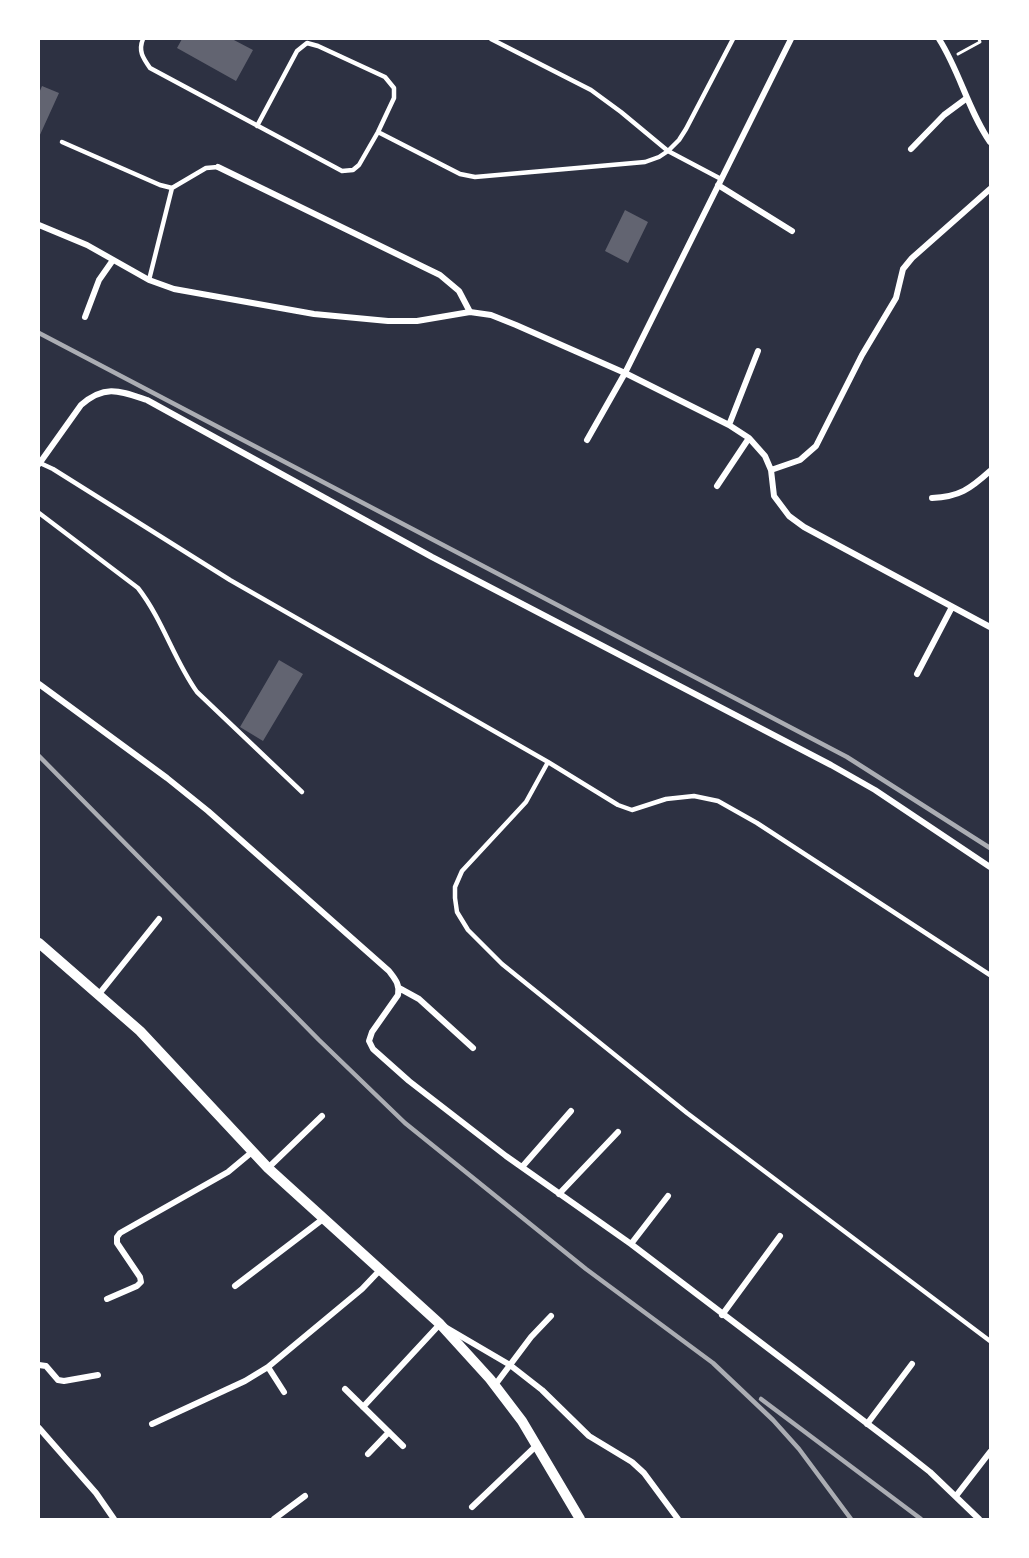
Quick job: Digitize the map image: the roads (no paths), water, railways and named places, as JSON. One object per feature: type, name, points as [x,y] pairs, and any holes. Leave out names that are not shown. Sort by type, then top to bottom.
[{"type":"street","points":[[587,440],[625,373],[791,39]]},
{"type":"street","points":[[939,39],[951,58],[973,114],[990,142]]},
{"type":"street","points":[[911,149],[944,115],[967,98]]},
{"type":"street","points":[[218,167],[440,275],[459,291],[470,312]]},
{"type":"street","points":[[720,182],[792,231]]},
{"type":"street","points":[[771,470],[800,460],[816,446],[862,355],[896,297],[903,269],[912,258],[990,189]]},
{"type":"street","points":[[39,225],[87,245],[149,280],[174,289],[284,310],[325,315],[388,321],[417,321],[470,312],[491,315],[508,321],[625,373],[729,425],[749,438],[765,456],[771,470],[774,496],[789,516],[804,527],[990,627]]},
{"type":"street","points":[[85,317],[99,280],[113,260]]},
{"type":"street","points":[[729,425],[758,351]]},
{"type":"street","points":[[39,464],[81,405],[90,397],[107,390],[147,400],[432,557],[831,765],[875,790],[990,867]]},
{"type":"street","points":[[717,486],[749,438]]},
{"type":"street","points":[[932,498],[948,497],[964,492],[990,471]]},
{"type":"street","points":[[917,674],[952,607]]},
{"type":"street","points":[[39,684],[208,811],[389,971],[399,988],[395,1001],[372,1032],[369,1041],[373,1049],[410,1081],[522,1167],[631,1245],[930,1472],[979,1519]]},
{"type":"street","points":[[99,994],[159,919]]},
{"type":"street","points":[[39,944],[148,1039],[268,1168],[440,1324],[495,1385],[522,1421],[580,1519]]},
{"type":"street","points":[[399,988],[419,999],[473,1048]]},
{"type":"street","points":[[522,1167],[571,1110]]},
{"type":"street","points":[[268,1168],[322,1116]]},
{"type":"street","points":[[559,1194],[618,1132]]},
{"type":"street","points":[[107,1299],[141,1282],[117,1243],[120,1233],[228,1172],[252,1152]]},
{"type":"street","points":[[631,1245],[668,1196]]},
{"type":"street","points":[[235,1286],[323,1219]]},
{"type":"street","points":[[722,1315],[780,1236]]},
{"type":"street","points":[[152,1424],[245,1381],[268,1367],[362,1288],[381,1269]]},
{"type":"street","points":[[495,1385],[531,1337],[551,1316]]},
{"type":"street","points":[[440,1324],[510,1365],[543,1390],[589,1436],[632,1462],[644,1473],[678,1519]]},
{"type":"street","points":[[363,1407],[440,1324]]},
{"type":"street","points":[[867,1424],[912,1364]]},
{"type":"street","points":[[39,1365],[46,1366],[58,1380],[98,1375]]},
{"type":"street","points":[[268,1367],[284,1392]]},
{"type":"street","points":[[345,1389],[403,1446]]},
{"type":"street","points":[[39,1428],[96,1493],[114,1519]]},
{"type":"street","points":[[368,1454],[389,1432]]},
{"type":"street","points":[[472,1507],[537,1445]]},
{"type":"street","points":[[956,1496],[990,1452]]},
{"type":"street","points":[[274,1519],[305,1496]]},
{"type":"lane","points":[[143,39],[141,56],[150,68],[257,126],[342,171],[353,170],[359,165],[378,132],[393,98],[394,88],[385,77],[318,46],[307,44],[297,51],[257,126]]},
{"type":"lane","points":[[491,39],[591,90],[668,151],[720,182]]},
{"type":"lane","points":[[378,132],[460,174],[475,177],[645,162],[659,157],[679,140],[733,39]]},
{"type":"lane","points":[[62,141],[160,185],[172,188],[206,168],[218,167]]},
{"type":"lane","points":[[149,280],[172,188]]},
{"type":"lane","points":[[39,464],[53,470],[230,580],[548,762],[618,805],[632,810],[666,799],[694,796],[718,801],[757,823],[990,975]]},
{"type":"lane","points":[[39,513],[138,588],[150,603],[187,678],[197,692],[302,792]]},
{"type":"lane","points":[[548,762],[526,802],[462,871],[455,887],[455,898],[457,912],[468,930],[502,964],[687,1113],[990,1341]]},
{"type":"railway","points":[[39,333],[847,757],[990,848]]},
{"type":"railway","points":[[39,756],[319,1040],[405,1123],[586,1269],[713,1363],[773,1420],[799,1449],[851,1519]]},
{"type":"railway","points":[[761,1399],[921,1519]]}]
